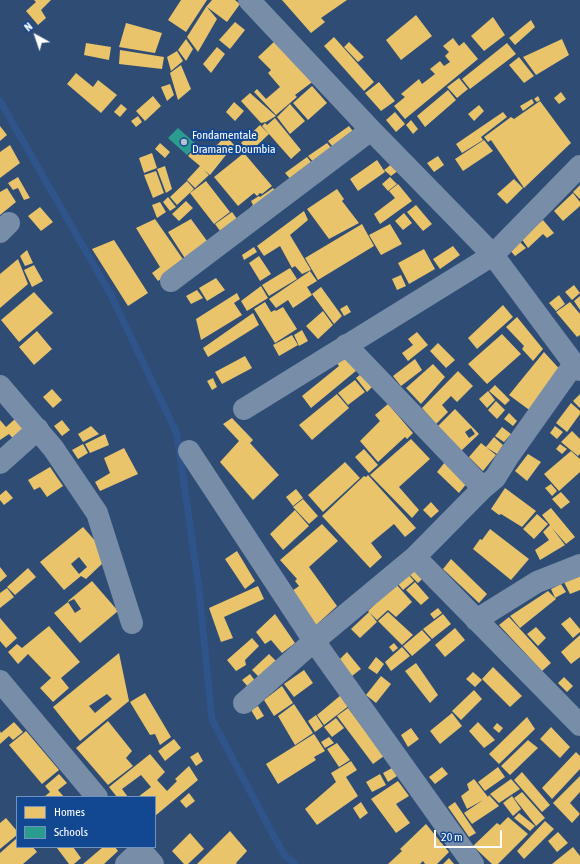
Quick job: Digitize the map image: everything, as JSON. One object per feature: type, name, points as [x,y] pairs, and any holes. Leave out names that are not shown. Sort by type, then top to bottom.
[{"type":"street","points":[[244,703],[314,641],[415,557],[483,488],[495,478],[508,457],[577,367],[493,255],[371,130],[250,0]]},
{"type":"street","points":[[171,281],[371,130]]},
{"type":"street","points":[[244,409],[493,255],[580,166]]},
{"type":"street","points":[[346,345],[483,488]]},
{"type":"street","points":[[0,386],[53,448],[98,513],[132,623]]},
{"type":"street","points":[[0,462],[38,429]]},
{"type":"street","points":[[189,451],[314,641],[473,864]]},
{"type":"street","points":[[415,557],[580,725]]},
{"type":"street","points":[[476,620],[537,582],[580,565]]},
{"type":"street","points":[[0,681],[96,796]]},
{"type":"building: Homes","points":[[34,0],[51,0],[41,10],[46,18],[38,25],[26,11],[36,2]]},
{"type":"building: Homes","points":[[181,0],[207,0],[186,32],[168,20]]},
{"type":"building: Homes","points":[[212,0],[235,0],[240,4],[227,22],[207,7],[217,19],[198,52],[187,37],[206,7]]},
{"type":"building: Homes","points":[[282,0],[347,0],[321,18],[325,22],[311,33]]},
{"type":"building: Homes","points":[[416,15],[432,36],[401,60],[386,40]]},
{"type":"building: Homes","points":[[493,17],[505,35],[484,51],[471,36]]},
{"type":"building: Homes","points":[[531,20],[535,27],[515,45],[509,38]]},
{"type":"building: Homes","points":[[235,22],[245,30],[230,49],[219,40]]},
{"type":"building: Homes","points":[[126,23],[162,33],[155,53],[119,47]]},
{"type":"building: Homes","points":[[334,37],[374,82],[364,91],[324,46]]},
{"type":"building: Homes","points":[[453,38],[459,46],[464,42],[478,59],[405,119],[394,106],[405,97],[401,94],[419,79],[422,84],[435,74],[430,69],[440,61],[444,66],[450,62],[445,56],[449,52],[443,46]]},
{"type":"building: Homes","points":[[186,39],[193,49],[186,61],[178,50]]},
{"type":"building: Homes","points":[[277,39],[315,80],[295,95],[297,97],[276,115],[254,92],[257,89],[266,99],[280,87],[268,73],[271,70],[258,57]]},
{"type":"building: Homes","points":[[562,39],[569,55],[536,75],[523,57]]},
{"type":"building: Homes","points":[[349,42],[364,57],[358,62],[344,47]]},
{"type":"building: Homes","points":[[86,43],[111,47],[109,60],[84,55]]},
{"type":"building: Homes","points":[[507,43],[516,54],[470,89],[462,79]]},
{"type":"building: Homes","points":[[217,47],[225,54],[211,73],[203,64]]},
{"type":"building: Homes","points":[[120,50],[164,57],[162,69],[119,64]]},
{"type":"building: Homes","points":[[177,51],[183,61],[171,71],[167,57]]},
{"type":"building: Homes","points":[[519,57],[534,76],[524,83],[509,65]]},
{"type":"building: Homes","points":[[181,65],[191,89],[178,100],[170,73]]},
{"type":"building: Homes","points":[[76,73],[93,87],[98,80],[117,95],[101,113],[67,84]]},
{"type":"building: Homes","points":[[459,78],[468,89],[457,98],[447,87]]},
{"type":"building: Homes","points":[[379,82],[395,101],[381,111],[365,93]]},
{"type":"building: Homes","points":[[170,84],[174,95],[167,101],[161,87]]},
{"type":"building: Homes","points":[[312,86],[327,103],[308,120],[293,103]]},
{"type":"building: Homes","points":[[448,90],[456,100],[425,127],[417,116]]},
{"type":"building: Homes","points":[[561,92],[566,99],[559,104],[554,98]]},
{"type":"building: Homes","points":[[250,93],[276,116],[266,122],[261,123],[241,101]]},
{"type":"building: Homes","points":[[153,96],[161,106],[145,121],[136,111]]},
{"type":"building: Homes","points":[[538,96],[540,100],[537,102],[534,99]]},
{"type":"building: Homes","points":[[532,99],[534,103],[523,111],[520,106]]},
{"type":"building: Homes","points":[[540,101],[571,143],[524,188],[491,140],[488,142],[484,137],[511,117],[514,119]]},
{"type":"building: Homes","points":[[234,102],[244,111],[235,121],[226,112]]},
{"type":"building: Homes","points":[[121,104],[127,109],[120,117],[114,112]]},
{"type":"building: Homes","points":[[290,104],[305,121],[290,134],[277,117]]},
{"type":"building: Homes","points":[[479,105],[484,111],[474,121],[468,114]]},
{"type":"building: Homes","points":[[395,112],[405,124],[396,132],[386,120]]},
{"type":"building: Homes","points":[[503,112],[507,117],[481,137],[483,140],[462,153],[456,144]]},
{"type":"building: Homes","points":[[138,116],[142,122],[136,127],[131,121]]},
{"type":"building: Homes","points":[[275,118],[301,150],[291,159],[262,126],[265,123],[267,125]]},
{"type":"building: Homes","points":[[411,120],[418,129],[413,134],[406,125]]},
{"type":"building: Homes","points":[[260,125],[269,134],[250,152],[241,143]]},
{"type":"building: Homes","points":[[0,126],[7,135],[0,141]]},
{"type":"building: Homes","points":[[349,126],[357,137],[337,152],[328,141]]},
{"type":"building: Homes","points":[[226,136],[234,145],[210,175],[204,170],[209,175],[195,188],[187,180],[200,166],[188,156],[198,145],[208,154]]},
{"type":"building: Homes","points":[[484,140],[493,151],[463,171],[455,159]]},
{"type":"building: Homes","points":[[160,143],[170,152],[165,158],[155,149]]},
{"type":"building: Homes","points":[[327,143],[335,152],[316,165],[308,156]]},
{"type":"building: Homes","points":[[10,145],[20,163],[0,178],[0,152]]},
{"type":"building: Homes","points":[[152,153],[157,168],[144,173],[139,158]]},
{"type":"building: Homes","points":[[244,153],[272,186],[257,196],[254,193],[238,206],[214,177]]},
{"type":"building: Homes","points":[[438,156],[444,165],[434,172],[427,163]]},
{"type":"building: Homes","points":[[307,157],[315,167],[294,183],[285,173]]},
{"type":"building: Homes","points":[[377,160],[385,172],[358,191],[350,179]]},
{"type":"building: Homes","points":[[393,163],[399,170],[391,176],[384,170]]},
{"type":"building: Homes","points":[[165,166],[172,189],[166,193],[157,169]]},
{"type":"building: Homes","points":[[156,171],[164,193],[153,198],[144,175]]},
{"type":"building: Homes","points":[[18,177],[30,198],[24,200],[18,188],[13,190],[8,183]]},
{"type":"building: Homes","points":[[390,177],[397,184],[388,191],[382,184]]},
{"type":"building: Homes","points":[[514,179],[523,188],[507,204],[497,194]]},
{"type":"building: Homes","points":[[187,181],[194,189],[177,205],[170,197]]},
{"type":"building: Homes","points":[[206,181],[230,212],[214,224],[190,193]]},
{"type":"building: Homes","points":[[398,184],[412,201],[380,224],[374,214],[395,198],[389,191]]},
{"type":"building: Homes","points":[[580,185],[580,199],[573,192]]},
{"type":"building: Homes","points":[[7,188],[16,202],[0,215],[0,192]]},
{"type":"building: Homes","points":[[273,188],[279,195],[248,210],[253,205],[251,201]]},
{"type":"building: Homes","points":[[337,189],[344,199],[342,201],[359,223],[329,239],[307,209]]},
{"type":"building: Homes","points":[[573,193],[580,202],[580,206],[563,221],[554,211]]},
{"type":"building: Homes","points":[[168,197],[176,207],[170,211],[163,202]]},
{"type":"building: Homes","points":[[186,201],[193,208],[179,221],[172,214]]},
{"type":"building: Homes","points":[[160,202],[166,212],[157,218],[152,205]]},
{"type":"building: Homes","points":[[416,205],[432,224],[423,231],[407,212]]},
{"type":"building: Homes","points":[[40,207],[53,222],[41,231],[28,216]]},
{"type":"building: Homes","points":[[304,211],[308,220],[290,235],[311,270],[302,274],[295,266],[292,268],[280,246],[264,256],[257,246]]},
{"type":"building: Homes","points":[[232,212],[240,223],[223,235],[215,224]]},
{"type":"building: Homes","points":[[404,213],[412,223],[403,230],[395,221]]},
{"type":"building: Homes","points":[[155,219],[185,262],[158,281],[152,273],[160,267],[136,228]]},
{"type":"building: Homes","points":[[191,219],[210,245],[186,260],[168,232]]},
{"type":"building: Homes","points":[[543,220],[554,233],[547,238],[543,234],[528,248],[521,238]]},
{"type":"building: Homes","points":[[362,224],[374,246],[318,280],[305,258]]},
{"type":"building: Homes","points":[[390,224],[402,244],[381,255],[369,235]]},
{"type":"building: Homes","points":[[114,240],[148,293],[128,306],[92,249]]},
{"type":"building: Homes","points":[[519,241],[526,248],[515,256],[509,249]]},
{"type":"building: Homes","points":[[453,246],[460,255],[440,269],[433,259]]},
{"type":"building: Homes","points":[[254,247],[257,252],[244,260],[242,255]]},
{"type":"building: Homes","points":[[424,249],[435,269],[409,284],[398,263]]},
{"type":"building: Homes","points":[[27,250],[33,263],[25,266],[20,256]]},
{"type":"building: Homes","points":[[259,256],[271,274],[260,281],[249,263]]},
{"type":"building: Homes","points":[[18,259],[28,284],[0,308],[0,274]]},
{"type":"building: Homes","points":[[34,265],[43,281],[32,287],[24,270]]},
{"type":"building: Homes","points":[[290,268],[297,279],[269,296],[262,285]]},
{"type":"building: Homes","points":[[310,271],[317,281],[307,287],[312,295],[293,308],[288,300],[276,308],[269,299]]},
{"type":"building: Homes","points":[[401,275],[406,286],[397,290],[392,279]]},
{"type":"building: Homes","points":[[216,278],[225,290],[207,301],[199,288]]},
{"type":"building: Homes","points":[[574,285],[580,293],[572,300],[565,292]]},
{"type":"building: Homes","points":[[261,286],[268,298],[247,311],[241,301]]},
{"type":"building: Homes","points":[[321,287],[342,316],[334,324],[312,294]]},
{"type":"building: Homes","points":[[197,290],[203,298],[191,304],[186,296]]},
{"type":"building: Homes","points":[[34,292],[53,313],[19,342],[1,320]]},
{"type":"building: Homes","points":[[237,293],[240,299],[234,303],[242,315],[201,340],[196,319]]},
{"type":"building: Homes","points":[[559,295],[565,304],[556,311],[549,303]]},
{"type":"building: Homes","points":[[580,296],[580,310],[574,301]]},
{"type":"building: Homes","points":[[265,302],[271,312],[283,307],[297,329],[275,343],[254,309]]},
{"type":"building: Homes","points":[[570,302],[580,314],[580,335],[577,337],[556,312]]},
{"type":"building: Homes","points":[[347,305],[351,312],[344,316],[340,309]]},
{"type":"building: Homes","points":[[503,305],[513,317],[477,349],[468,338]]},
{"type":"building: Homes","points":[[323,311],[333,325],[318,339],[306,326]]},
{"type":"building: Homes","points":[[253,313],[259,325],[208,357],[203,348]]},
{"type":"building: Homes","points":[[517,317],[543,349],[533,361],[522,349],[524,346],[506,327]]},
{"type":"building: Homes","points":[[302,330],[308,341],[299,346],[294,335]]},
{"type":"building: Homes","points":[[37,331],[52,349],[34,365],[19,347]]},
{"type":"building: Homes","points":[[417,332],[428,345],[408,361],[402,353],[413,345],[408,339]]},
{"type":"building: Homes","points":[[502,334],[521,354],[487,384],[468,364]]},
{"type":"building: Homes","points":[[292,335],[298,345],[279,356],[273,345]]},
{"type":"building: Homes","points":[[438,343],[455,360],[446,368],[430,351]]},
{"type":"building: Homes","points":[[341,352],[357,370],[311,408],[302,396],[339,366],[333,358]]},
{"type":"building: Homes","points":[[544,352],[564,374],[532,412],[509,395]]},
{"type":"building: Homes","points":[[245,356],[252,368],[222,384],[215,372]]},
{"type":"building: Homes","points":[[415,359],[422,370],[401,386],[393,376]]},
{"type":"building: Homes","points":[[433,364],[445,377],[421,404],[406,388]]},
{"type":"building: Homes","points":[[458,371],[473,386],[457,402],[451,396],[442,405],[448,412],[436,424],[422,408]]},
{"type":"building: Homes","points":[[361,374],[372,387],[367,392],[356,378]]},
{"type":"building: Homes","points":[[213,378],[217,387],[212,390],[207,381]]},
{"type":"building: Homes","points":[[355,380],[365,392],[348,405],[338,393]]},
{"type":"building: Homes","points":[[495,385],[510,400],[505,405],[489,391]]},
{"type":"building: Homes","points":[[52,389],[62,400],[53,408],[43,397]]},
{"type":"building: Homes","points":[[488,391],[495,400],[487,408],[479,399]]},
{"type":"building: Homes","points":[[337,394],[349,408],[312,440],[299,425]]},
{"type":"building: Homes","points":[[580,394],[580,408],[573,401]]},
{"type":"building: Homes","points":[[496,401],[505,410],[497,419],[488,410]]},
{"type":"building: Homes","points":[[571,403],[580,411],[580,414],[567,432],[556,423]]},
{"type":"building: Homes","points":[[388,404],[413,433],[407,439],[405,437],[378,462],[360,441],[380,421],[375,415]]},
{"type":"building: Homes","points":[[455,409],[479,434],[461,451],[438,426]],"holes":[[[471,428],[475,434],[469,438],[465,432]]]},
{"type":"building: Homes","points":[[509,413],[517,421],[513,426],[504,419]]},
{"type":"building: Homes","points":[[232,418],[253,440],[250,443],[279,475],[253,500],[220,462],[239,441],[223,424]]},
{"type":"building: Homes","points":[[15,419],[28,435],[18,444],[9,434],[0,440],[0,420],[6,427]]},
{"type":"building: Homes","points":[[62,420],[70,430],[62,436],[54,426]]},
{"type":"building: Homes","points":[[91,426],[99,434],[83,442],[78,434]]},
{"type":"building: Homes","points":[[555,426],[563,432],[557,439],[550,433]]},
{"type":"building: Homes","points":[[502,427],[511,434],[504,442],[495,436]]},
{"type":"building: Homes","points":[[572,431],[580,439],[580,454],[578,456],[561,442]]},
{"type":"building: Homes","points":[[105,434],[109,445],[90,453],[85,444]]},
{"type":"building: Homes","points":[[494,437],[503,445],[497,454],[486,447]]},
{"type":"building: Homes","points":[[411,439],[430,459],[399,487],[419,510],[412,518],[370,475]]},
{"type":"building: Homes","points":[[481,443],[496,455],[483,471],[469,457]]},
{"type":"building: Homes","points":[[83,444],[88,453],[78,459],[72,450]]},
{"type":"building: Homes","points":[[560,444],[567,449],[562,454],[556,449]]},
{"type":"building: Homes","points":[[124,448],[138,474],[100,491],[95,482],[110,473],[104,458]]},
{"type":"building: Homes","points":[[364,449],[378,465],[369,473],[355,457]]},
{"type":"building: Homes","points":[[571,451],[580,459],[580,472],[559,491],[544,474]]},
{"type":"building: Homes","points":[[528,454],[541,462],[527,481],[515,471]]},
{"type":"building: Homes","points":[[345,462],[360,478],[323,512],[308,495]]},
{"type":"building: Homes","points":[[445,462],[467,483],[459,493],[437,472]]},
{"type":"building: Homes","points":[[50,467],[63,486],[47,497],[40,487],[34,490],[28,480]]},
{"type":"building: Homes","points":[[368,475],[416,528],[405,537],[394,524],[371,543],[382,557],[370,568],[322,516],[364,476],[366,477]]},
{"type":"building: Homes","points":[[551,484],[557,491],[552,496],[545,488]]},
{"type":"building: Homes","points":[[505,488],[536,511],[522,527],[491,509]]},
{"type":"building: Homes","points":[[296,489],[303,498],[293,506],[286,497]]},
{"type":"building: Homes","points":[[6,490],[13,498],[4,505],[0,500],[0,495]]},
{"type":"building: Homes","points":[[561,492],[570,502],[561,509],[552,499]]},
{"type":"building: Homes","points":[[303,499],[318,516],[309,524],[293,507]]},
{"type":"building: Homes","points":[[431,502],[439,511],[431,518],[423,510]]},
{"type":"building: Homes","points":[[551,508],[575,537],[566,544],[552,528],[565,545],[540,560],[535,550],[549,540],[543,532],[550,525],[542,515]]},
{"type":"building: Homes","points":[[295,510],[309,526],[283,550],[270,534]]},
{"type":"building: Homes","points":[[537,514],[548,524],[534,539],[523,529]]},
{"type":"building: Homes","points":[[322,524],[338,541],[309,567],[337,606],[315,626],[292,591],[299,586],[295,581],[297,579],[280,560]]},
{"type":"building: Homes","points":[[83,527],[97,543],[104,562],[86,579],[81,576],[64,590],[40,562]],"holes":[[[79,557],[87,567],[79,574],[71,564]]]},
{"type":"building: Homes","points":[[490,529],[529,559],[511,580],[473,549]]},
{"type":"building: Homes","points":[[237,551],[255,581],[245,589],[225,559]]},
{"type":"building: Homes","points":[[451,559],[487,594],[479,603],[443,569]]},
{"type":"building: Homes","points":[[0,567],[7,576],[0,582]]},
{"type":"building: Homes","points":[[28,568],[36,577],[15,595],[7,587]]},
{"type":"building: Homes","points":[[416,568],[424,577],[418,583],[409,574]]},
{"type":"building: Homes","points":[[408,574],[414,581],[403,590],[398,584]]},
{"type":"building: Homes","points":[[580,575],[580,590],[570,594],[564,582]]},
{"type":"building: Homes","points":[[92,581],[118,611],[80,643],[54,613]],"holes":[[[74,599],[81,609],[75,613],[68,602]]]},
{"type":"building: Homes","points":[[415,582],[429,598],[421,605],[406,590]]},
{"type":"building: Homes","points":[[396,584],[412,602],[396,617],[388,610],[377,620],[368,611]]},
{"type":"building: Homes","points":[[561,584],[566,592],[555,598],[551,589]]},
{"type":"building: Homes","points":[[258,586],[264,599],[224,617],[233,638],[221,642],[209,608]]},
{"type":"building: Homes","points":[[7,588],[14,597],[0,608],[0,593]]},
{"type":"building: Homes","points":[[548,591],[556,599],[520,628],[510,616]]},
{"type":"building: Homes","points":[[438,608],[442,613],[434,619],[430,614]]},
{"type":"building: Homes","points":[[369,612],[377,622],[360,638],[351,629]]},
{"type":"building: Homes","points":[[388,612],[413,635],[402,645],[378,621]]},
{"type":"building: Homes","points":[[275,614],[295,643],[282,653],[271,640],[265,644],[256,632]]},
{"type":"building: Homes","points":[[443,614],[451,624],[432,639],[423,629]]},
{"type":"building: Homes","points":[[509,617],[551,663],[542,671],[499,625]]},
{"type":"building: Homes","points":[[570,617],[580,629],[580,632],[573,638],[561,624]]},
{"type":"building: Homes","points":[[0,618],[17,638],[6,648],[0,641]]},
{"type":"building: Homes","points":[[49,626],[80,662],[61,678],[69,688],[53,702],[40,688],[51,678],[28,654],[18,664],[8,652],[17,644],[22,648]]},
{"type":"building: Homes","points":[[536,627],[546,638],[538,646],[527,634]]},
{"type":"building: Homes","points":[[455,628],[465,640],[445,657],[435,645]]},
{"type":"building: Homes","points":[[422,630],[431,640],[412,656],[403,646]]},
{"type":"building: Homes","points":[[580,635],[580,657],[571,664],[561,652]]},
{"type":"building: Homes","points":[[252,638],[259,646],[245,660],[246,665],[236,671],[227,660]]},
{"type":"building: Homes","points":[[394,643],[398,648],[393,652],[389,647]]},
{"type":"building: Homes","points":[[402,647],[410,656],[391,671],[385,662]]},
{"type":"building: Homes","points":[[347,652],[361,669],[352,676],[339,660]]},
{"type":"building: Homes","points":[[119,653],[129,701],[80,741],[53,707]],"holes":[[[107,694],[112,699],[95,713],[89,706]]]},
{"type":"building: Homes","points":[[269,654],[277,662],[260,678],[252,670]]},
{"type":"building: Homes","points":[[376,657],[384,664],[377,674],[368,668]]},
{"type":"building: Homes","points":[[416,663],[438,695],[430,703],[405,671]]},
{"type":"building: Homes","points":[[493,667],[522,696],[510,707],[482,679]]},
{"type":"building: Homes","points":[[304,670],[313,683],[294,697],[284,684]]},
{"type":"building: Homes","points":[[473,672],[482,680],[475,687],[466,679]]},
{"type":"building: Homes","points":[[250,674],[256,682],[249,688],[242,680]]},
{"type":"building: Homes","points":[[381,676],[391,684],[376,703],[366,695]]},
{"type":"building: Homes","points":[[564,677],[573,686],[567,692],[558,683]]},
{"type":"building: Homes","points":[[282,686],[293,703],[274,716],[264,700]]},
{"type":"building: Homes","points":[[474,690],[482,699],[461,720],[452,711]]},
{"type":"building: Homes","points":[[145,693],[171,737],[160,745],[155,734],[150,735],[130,702]]},
{"type":"building: Homes","points":[[341,695],[350,705],[324,725],[317,715]]},
{"type":"building: Homes","points":[[294,704],[313,733],[295,745],[278,716]]},
{"type":"building: Homes","points":[[258,706],[264,716],[257,720],[251,710]]},
{"type":"building: Homes","points":[[348,708],[384,756],[373,764],[337,716]]},
{"type":"building: Homes","points":[[452,713],[462,726],[440,744],[430,731]]},
{"type":"building: Homes","points":[[316,715],[323,726],[315,732],[308,721]]},
{"type":"building: Homes","points":[[527,717],[535,729],[499,764],[489,754]]},
{"type":"building: Homes","points":[[336,718],[344,728],[332,737],[324,727]]},
{"type":"building: Homes","points":[[108,721],[132,751],[126,758],[133,766],[108,785],[76,748]]},
{"type":"building: Homes","points":[[14,722],[23,732],[13,740],[9,736],[0,744],[0,731],[1,733]]},
{"type":"building: Homes","points":[[478,722],[495,740],[484,748],[469,731]]},
{"type":"building: Homes","points":[[497,723],[503,728],[499,733],[493,728]]},
{"type":"building: Homes","points":[[551,727],[570,747],[560,758],[540,739]]},
{"type":"building: Homes","points":[[411,728],[419,739],[408,747],[401,735]]},
{"type":"building: Homes","points":[[26,731],[59,770],[42,784],[9,745]]},
{"type":"building: Homes","points":[[314,734],[325,751],[314,757],[316,760],[278,784],[266,764]]},
{"type":"building: Homes","points":[[329,737],[334,743],[325,748],[321,742]]},
{"type":"building: Homes","points":[[174,739],[181,748],[165,761],[158,751]]},
{"type":"building: Homes","points":[[528,740],[538,748],[510,775],[501,766]]},
{"type":"building: Homes","points":[[337,743],[350,760],[339,767],[327,749]]},
{"type":"building: Homes","points":[[198,752],[203,761],[196,766],[190,757]]},
{"type":"building: Homes","points":[[576,752],[580,756],[580,769],[552,799],[542,788]]},
{"type":"building: Homes","points":[[150,754],[165,772],[157,780],[167,791],[177,781],[175,779],[189,766],[198,780],[156,815],[156,796],[139,796],[151,787],[141,775],[122,789],[127,796],[116,796],[109,787]]},
{"type":"building: Homes","points":[[351,761],[357,770],[346,777],[358,796],[317,825],[305,809],[336,782],[331,773]]},
{"type":"building: Homes","points":[[442,767],[448,774],[435,784],[429,777]]},
{"type":"building: Homes","points":[[498,767],[505,777],[485,791],[478,782]]},
{"type":"building: Homes","points":[[392,768],[397,776],[388,782],[383,773]]},
{"type":"building: Homes","points":[[522,772],[550,805],[542,812],[514,780]]},
{"type":"building: Homes","points":[[59,774],[67,783],[58,790],[63,796],[45,796],[50,792],[45,786]]},
{"type":"building: Homes","points":[[380,774],[386,785],[372,792],[366,782]]},
{"type":"building: Homes","points":[[580,776],[580,792],[570,803],[580,814],[572,823],[553,803]]},
{"type":"building: Homes","points":[[474,779],[488,797],[489,795],[499,806],[472,824],[464,813],[483,800],[467,809],[461,796],[469,790],[467,784]]},
{"type":"building: Homes","points":[[511,779],[520,789],[499,803],[490,794]]},
{"type":"building: Homes","points":[[398,781],[409,796],[396,804],[410,823],[396,833],[371,799]]},
{"type":"building: Homes","points":[[522,792],[545,818],[536,826],[514,798]]},
{"type":"building: Homes","points":[[189,793],[195,801],[186,808],[180,801]]},
{"type":"building: Homes","points":[[512,796],[521,809],[513,816],[503,803]]},
{"type":"building: Homes","points":[[361,802],[368,813],[360,819],[353,808]]},
{"type":"building: Homes","points":[[455,802],[476,833],[469,837],[448,807]]},
{"type":"building: Homes","points":[[519,813],[535,826],[530,831],[514,818]]},
{"type":"building: Homes","points":[[508,817],[528,834],[498,864],[492,864],[473,846],[497,823],[500,825]]},
{"type":"building: Homes","points":[[6,818],[16,830],[16,836],[0,849],[0,823]]},
{"type":"building: Homes","points":[[545,821],[554,829],[524,859],[517,851]]},
{"type":"building: Homes","points":[[426,824],[449,852],[437,864],[425,864],[423,861],[420,864],[388,864],[402,851],[400,849]]},
{"type":"building: Homes","points":[[230,831],[247,851],[236,863],[237,864],[197,864]]},
{"type":"building: Homes","points":[[558,832],[568,843],[557,852],[548,841]]},
{"type":"building: Homes","points":[[190,833],[204,849],[188,864],[184,864],[172,851]]},
{"type":"building: Homes","points":[[16,839],[16,848],[34,848],[37,852],[23,864],[0,864],[0,853]]},
{"type":"building: Homes","points":[[573,847],[580,856],[580,864],[552,864]]},
{"type":"building: Homes","points":[[57,848],[74,848],[81,858],[74,864],[69,864]]},
{"type":"building: Homes","points":[[102,848],[116,848],[118,851],[104,864],[83,864]]},
{"type":"building: Homes","points":[[449,858],[454,864],[443,864]]},
{"type":"building: Schools","points":[[178,128],[197,145],[187,155],[168,138]]},
{"type":"waterway","points":[[0,101],[111,295],[177,434],[199,589],[212,720],[284,855],[295,864]]},
{"type":"place","name":"Fondamentale Dramane Doumbia","points":[[184,142]]}]
